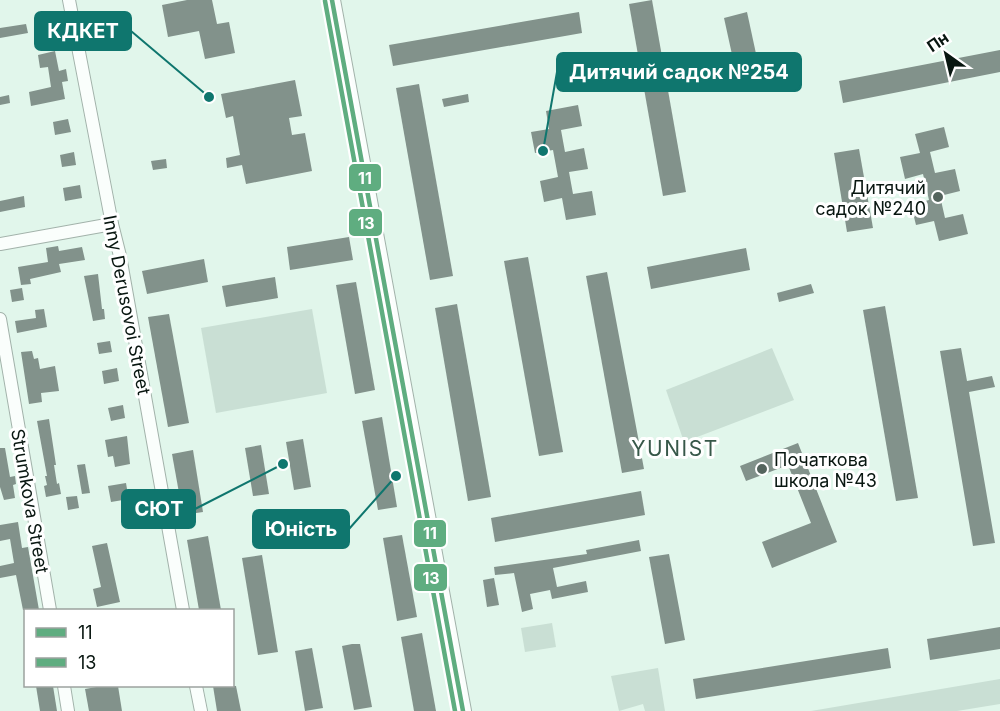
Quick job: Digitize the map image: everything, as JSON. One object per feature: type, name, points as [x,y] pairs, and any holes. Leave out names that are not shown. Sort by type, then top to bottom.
[{"type":"street","name":"Inny Derusovoi Street","points":[[69,0],[120,256],[183,609]]},
{"type":"street","points":[[332,0],[463,711]]},
{"type":"street","points":[[0,244],[112,224]]},
{"type":"street","name":"Strumkova Street","points":[[0,319],[50,609]]},
{"type":"street","points":[[64,687],[68,711]]},
{"type":"street","points":[[196,687],[201,711]]},
{"type":"green space","points":[[312,309],[327,393],[216,413],[201,328]]},
{"type":"green space","points":[[772,348],[794,400],[684,442],[666,390]]},
{"type":"green space","points":[[552,623],[556,647],[525,652],[521,628]]},
{"type":"green space","points":[[658,668],[665,711],[645,711],[643,704],[619,711],[611,676]]},
{"type":"green space","points":[[1000,679],[1000,704],[957,711],[811,711]]},
{"type":"building","points":[[187,0],[212,0],[217,24],[229,22],[235,53],[205,59],[199,31],[168,37],[162,5]]},
{"type":"building","points":[[652,0],[686,192],[663,196],[629,4]]},
{"type":"building","points":[[579,12],[582,33],[393,66],[389,45]]},
{"type":"building","points":[[747,12],[763,86],[740,91],[724,18]]},
{"type":"building","points":[[26,24],[28,33],[0,38],[0,28]]},
{"type":"building","points":[[1000,50],[1000,72],[843,103],[839,81]]},
{"type":"building","points":[[55,51],[59,71],[66,69],[68,81],[62,82],[65,99],[31,106],[29,92],[51,87],[48,67],[40,68],[38,55]]},
{"type":"building","points":[[295,80],[302,116],[289,118],[292,135],[305,133],[312,171],[246,184],[242,165],[227,168],[226,158],[240,155],[233,116],[226,118],[221,94]]},
{"type":"building","points":[[419,84],[453,276],[430,280],[396,88]]},
{"type":"building","points":[[468,94],[469,102],[444,107],[442,99]]},
{"type":"building","points":[[9,95],[10,103],[0,105],[0,97]]},
{"type":"building","points":[[578,105],[582,126],[561,130],[565,152],[584,148],[588,169],[569,172],[573,194],[592,191],[596,215],[566,220],[562,198],[544,202],[540,181],[558,177],[553,150],[535,153],[531,132],[549,129],[546,111]]},
{"type":"building","points":[[68,119],[71,132],[55,135],[53,122]]},
{"type":"building","points":[[944,127],[949,147],[930,152],[935,173],[955,169],[960,191],[940,196],[945,218],[963,214],[968,234],[939,241],[934,221],[916,225],[911,205],[929,200],[923,174],[905,179],[900,157],[920,153],[915,134]]},
{"type":"building","points":[[859,149],[873,228],[847,232],[834,153]]},
{"type":"building","points":[[74,152],[76,165],[62,167],[60,155]]},
{"type":"building","points":[[166,159],[167,168],[153,170],[151,161]]},
{"type":"building","points":[[80,185],[82,198],[65,201],[63,188]]},
{"type":"building","points":[[24,196],[25,207],[0,212],[0,201]]},
{"type":"building","points":[[349,237],[353,260],[290,270],[287,247]]},
{"type":"building","points":[[58,246],[59,251],[82,247],[85,260],[59,264],[61,272],[30,279],[31,284],[21,285],[18,267],[48,262],[46,248]]},
{"type":"building","points":[[746,248],[750,270],[651,289],[647,267]]},
{"type":"building","points":[[528,257],[563,452],[539,456],[504,261]]},
{"type":"building","points":[[204,259],[208,282],[147,294],[142,271]]},
{"type":"building","points":[[607,272],[644,469],[622,473],[586,276]]},
{"type":"building","points":[[98,274],[105,319],[93,321],[84,276]]},
{"type":"building","points":[[275,277],[278,298],[226,307],[222,286]]},
{"type":"building","points":[[356,282],[375,390],[355,394],[336,285]]},
{"type":"building","points":[[811,284],[814,293],[779,302],[777,293]]},
{"type":"building","points":[[22,288],[24,300],[12,302],[10,290]]},
{"type":"building","points":[[457,304],[491,497],[468,501],[435,308]]},
{"type":"building","points":[[885,306],[918,498],[896,501],[863,310]]},
{"type":"building","points":[[44,309],[47,327],[17,333],[15,321],[36,318],[35,310]]},
{"type":"building","points":[[169,314],[189,423],[168,427],[148,317]]},
{"type":"building","points":[[110,341],[112,352],[99,354],[97,343]]},
{"type":"building","points":[[961,348],[967,381],[992,376],[995,387],[969,392],[995,543],[973,546],[940,351]]},
{"type":"building","points":[[32,351],[34,359],[38,358],[40,369],[55,366],[59,391],[41,393],[42,402],[29,404],[21,352]]},
{"type":"building","points":[[117,368],[119,381],[104,384],[102,371]]},
{"type":"building","points":[[123,405],[125,418],[111,421],[108,408]]},
{"type":"building","points":[[382,417],[397,507],[378,510],[362,421]]},
{"type":"building","points":[[49,419],[57,484],[59,483],[61,494],[46,497],[44,486],[47,485],[45,476],[47,476],[37,421]]},
{"type":"building","points":[[127,436],[130,464],[115,467],[113,456],[108,457],[105,440]]},
{"type":"building","points":[[303,439],[311,487],[294,490],[286,442]]},
{"type":"building","points":[[798,443],[837,542],[772,568],[762,542],[811,523],[788,465],[746,481],[740,466]]},
{"type":"building","points":[[261,445],[269,494],[253,496],[245,448]]},
{"type":"building","points":[[0,448],[5,448],[10,477],[15,476],[16,484],[13,485],[15,498],[4,500],[0,487]]},
{"type":"building","points":[[193,450],[203,512],[183,515],[172,454]]},
{"type":"building","points":[[85,464],[90,493],[82,494],[77,465]]},
{"type":"building","points":[[126,483],[128,495],[123,496],[123,500],[111,502],[108,486]]},
{"type":"building","points":[[641,491],[645,515],[495,542],[491,518]]},
{"type":"building","points":[[77,496],[79,508],[68,510],[66,497]]},
{"type":"building","points":[[18,522],[22,548],[28,547],[39,609],[23,610],[16,575],[0,578],[0,566],[14,563],[10,539],[0,541],[0,525]]},
{"type":"building","points":[[402,535],[417,617],[397,621],[383,538]]},
{"type":"building","points":[[208,536],[221,609],[199,609],[187,540]]},
{"type":"building","points":[[639,540],[641,551],[553,568],[557,587],[586,581],[588,592],[552,599],[550,590],[530,594],[533,609],[522,612],[514,573],[495,575],[494,567],[587,554],[586,550]]},
{"type":"building","points":[[107,543],[120,602],[97,607],[93,589],[101,587],[92,546]]},
{"type":"building","points":[[669,554],[685,640],[665,644],[649,557]]},
{"type":"building","points":[[262,555],[278,652],[258,655],[242,558]]},
{"type":"building","points":[[494,578],[499,605],[487,607],[483,580]]},
{"type":"building","points":[[1000,627],[1000,649],[930,660],[927,639]]},
{"type":"building","points":[[422,633],[436,711],[414,711],[401,637]]},
{"type":"building","points":[[360,644],[372,707],[354,710],[342,646]]},
{"type":"building","points":[[312,648],[323,708],[305,711],[295,651]]},
{"type":"building","points":[[888,648],[891,668],[696,699],[693,679]]},
{"type":"building","points":[[236,686],[241,711],[217,711],[213,687]]},
{"type":"building","points":[[36,687],[53,687],[57,711],[40,711]]},
{"type":"building","points":[[118,687],[122,711],[89,711],[85,689]]},
{"type":"transit line","name":"11","points":[[332,0],[463,711]]},
{"type":"transit line","name":"13","points":[[325,1],[455,711]]},
{"type":"place","name":"КДКЕТ","points":[[209,97]]},
{"type":"place","name":"Дитячий садок №254","points":[[543,151]]},
{"type":"place","name":"Дитячий садок №240","points":[[938,197]]},
{"type":"place","name":"СЮТ","points":[[283,464]]},
{"type":"place","name":"Початкова школа №43","points":[[762,469]]},
{"type":"place","name":"Юність","points":[[396,476]]},
{"type":"district","name":"YUNIST","points":[[675,448]]}]
